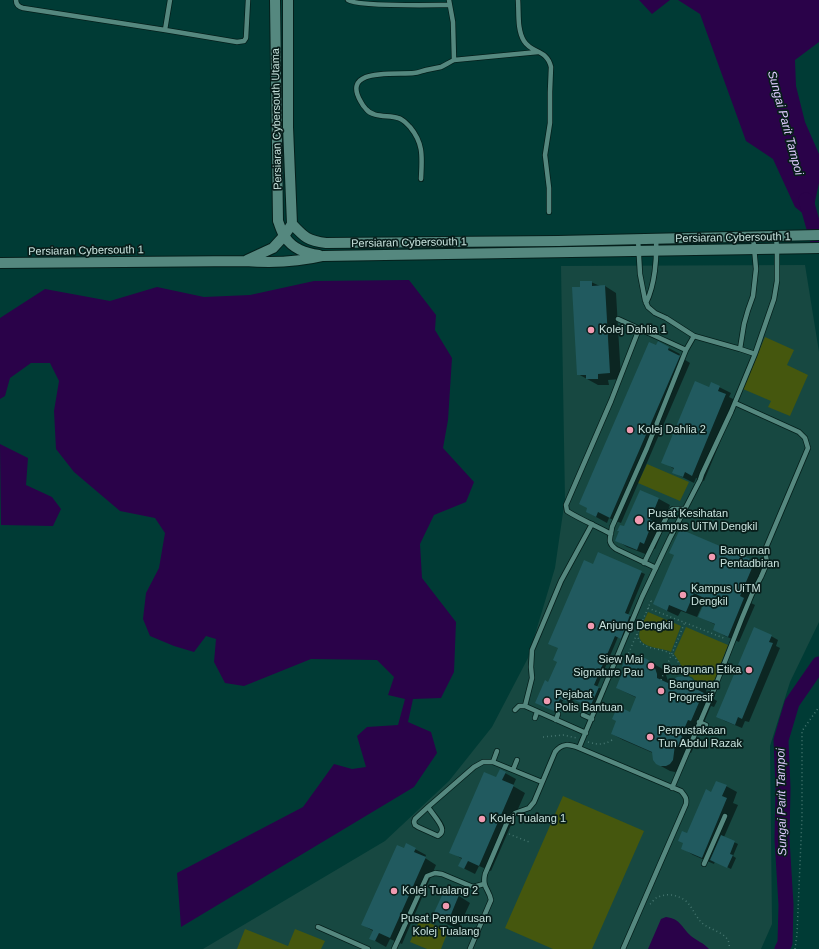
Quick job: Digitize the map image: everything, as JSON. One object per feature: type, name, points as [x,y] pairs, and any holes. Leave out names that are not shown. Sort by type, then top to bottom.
[{"type":"street","name":"Persiaran Cybersouth Utama","points":[[275,0],[278,222],[284,236]]},
{"type":"street","name":"Persiaran Cybersouth Utama","points":[[288,0],[288,128],[292,224]]},
{"type":"street","points":[[245,261],[273,248],[292,224]]},
{"type":"street","name":"Persiaran Cybersouth 1","points":[[292,224],[308,239],[326,243],[819,235]]},
{"type":"street","points":[[284,236],[294,246],[305,253],[323,256]]},
{"type":"street","name":"Persiaran Cybersouth 1","points":[[0,264],[262,262],[306,260],[323,256],[819,248]]},
{"type":"lane","points":[[16,0],[16,4],[23,8],[237,42],[244,41],[247,34],[248,0]]},
{"type":"lane","points":[[165,30],[170,0]]},
{"type":"lane","points":[[348,0],[350,2],[358,3],[390,5],[450,2],[453,22],[454,60]]},
{"type":"lane","points":[[518,0],[521,34],[525,42],[548,58],[551,67],[550,123],[545,155],[549,188],[549,212]]},
{"type":"lane","points":[[421,178],[421,147],[414,132],[403,120],[373,114],[366,110],[356,92],[360,79],[366,76],[395,73],[415,73],[441,67],[454,60],[538,52]]},
{"type":"lane","points":[[740,349],[744,324],[753,296],[756,270],[753,236]]},
{"type":"lane","points":[[579,748],[642,597],[700,480],[735,403],[755,354],[774,299],[777,281],[776,236]]},
{"type":"lane","points":[[646,303],[650,296],[652,284],[657,251],[656,238]]},
{"type":"lane","points":[[638,239],[640,274],[646,303],[654,313],[666,318],[694,336],[755,354]]},
{"type":"lane","points":[[618,319],[686,350]]},
{"type":"lane","points":[[612,534],[577,518],[567,511],[566,504],[611,401],[639,329]]},
{"type":"lane","points":[[656,568],[616,549],[609,541],[612,534],[612,527],[647,448],[686,350],[694,336]]},
{"type":"lane","points":[[672,788],[715,687],[752,594],[767,563],[765,550],[808,448],[805,438],[799,432],[735,403]]},
{"type":"lane","points":[[644,563],[669,512],[673,509],[685,509]]},
{"type":"lane","points":[[525,706],[532,678],[532,650],[562,581],[592,524]]},
{"type":"lane","points":[[515,710],[520,706],[525,706],[586,733]]},
{"type":"lane","points":[[535,718],[537,712]]},
{"type":"lane","points":[[556,720],[558,714]]},
{"type":"lane","points":[[583,715],[592,718]]},
{"type":"lane","points":[[700,722],[706,725]]},
{"type":"lane","points":[[691,743],[698,746]]},
{"type":"lane","points":[[470,949],[491,900],[484,884],[485,874],[508,820],[514,813],[529,808],[534,802],[555,752],[565,745],[572,745],[681,792],[686,800],[686,804],[667,852],[623,949]]},
{"type":"lane","points":[[493,762],[497,751]]},
{"type":"lane","points":[[513,770],[517,760]]},
{"type":"lane","points":[[428,807],[442,826],[441,834],[438,836],[418,827],[414,822],[415,819],[428,807],[474,767],[483,762],[493,762],[542,782]]},
{"type":"lane","points":[[683,762],[689,765]]},
{"type":"lane","points":[[704,864],[725,816]]},
{"type":"lane","points":[[394,949],[427,876],[434,872],[474,887],[484,884]]},
{"type":"lane","points":[[318,927],[368,949]]},
{"type":"path","points":[[627,657],[651,601],[642,597]]},
{"type":"path","points":[[648,608],[726,639]]},
{"type":"path","points":[[661,680],[685,622]]},
{"type":"path","points":[[637,634],[641,643],[648,647],[661,649],[672,654],[676,658],[682,674]]},
{"type":"path","points":[[794,949],[797,934],[802,817],[802,730],[819,707]]},
{"type":"path","points":[[503,832],[529,842]]},
{"type":"path","points":[[646,908],[656,898],[667,895],[677,896],[687,903],[702,923],[721,933],[730,946],[729,949]]},
{"type":"shaded area","name":"Kampus UiTM Dengkil","points":[[805,265],[819,352],[819,622],[790,682],[770,746],[772,924],[761,949],[203,949],[385,841],[449,781],[492,727],[528,658],[555,568],[565,499],[561,266]]},
{"type":"green space","points":[[765,337],[794,350],[787,365],[808,375],[790,416],[768,407],[771,401],[743,389]]},
{"type":"green space","points":[[647,464],[689,482],[680,501],[638,483]]},
{"type":"green space","points":[[648,612],[681,626],[671,652],[652,647],[641,641],[639,637],[640,632]]},
{"type":"green space","points":[[686,627],[728,645],[711,689],[697,683],[692,677],[684,674],[680,663],[674,654]]},
{"type":"green space","points":[[563,796],[644,831],[592,949],[553,949],[505,928]]},
{"type":"green space","points":[[420,919],[448,931],[441,949],[427,949],[410,942]]},
{"type":"green space","points":[[245,929],[288,946],[295,929],[325,941],[321,949],[237,949]]},
{"type":"water","points":[[639,0],[670,0],[652,14]]},
{"type":"water","points":[[678,0],[819,0],[819,42],[795,60],[796,86],[805,122],[819,154],[819,183],[811,220],[795,207],[773,159],[746,141],[700,14]]},
{"type":"water","points":[[409,280],[436,315],[435,330],[452,358],[448,420],[443,448],[474,482],[466,502],[434,515],[420,544],[422,578],[456,622],[454,672],[441,698],[413,699],[408,722],[431,732],[437,753],[414,787],[181,927],[177,873],[303,807],[334,764],[352,769],[366,767],[357,736],[367,727],[398,725],[405,699],[388,695],[394,677],[377,660],[311,659],[244,686],[225,683],[214,662],[216,639],[206,636],[194,652],[150,636],[143,619],[146,593],[159,568],[165,533],[155,518],[120,511],[74,472],[56,449],[54,411],[59,381],[50,363],[31,363],[10,378],[5,396],[0,399],[0,318],[45,289],[110,301],[157,287],[204,297],[250,295],[314,281]]},
{"type":"water","points":[[0,444],[28,458],[26,485],[52,497],[61,509],[53,526],[1,525]]},
{"type":"water","points":[[666,917],[678,922],[691,936],[709,949],[648,949],[661,919]]},
{"type":"building","name":"Kolej Dahlia 1","points":[[580,281],[592,281],[592,286],[605,285],[610,373],[598,374],[598,379],[586,379],[586,375],[577,375],[572,287],[580,287]]},
{"type":"building","name":"Kolej Dahlia 2","points":[[658,341],[669,347],[668,350],[680,356],[610,518],[598,512],[596,517],[586,512],[587,508],[579,504],[649,342],[656,345]]},
{"type":"building","points":[[695,381],[709,387],[711,382],[720,386],[718,391],[726,394],[692,476],[685,472],[683,477],[672,473],[674,468],[661,463]]},
{"type":"building","name":"Pusat Kesihatan Kampus UiTM Dengkil","points":[[640,490],[659,498],[650,520],[653,521],[644,544],[640,542],[637,550],[615,541],[619,531],[617,531],[620,525],[624,526]]},
{"type":"building","points":[[680,529],[755,561],[740,596],[744,598],[728,637],[713,630],[715,624],[698,617],[706,599],[694,593],[686,612],[669,605],[667,611],[653,604],[674,555],[669,553]]},
{"type":"building","name":"Anjung Dengkil","points":[[598,552],[642,571],[625,613],[630,615],[621,639],[615,636],[594,685],[599,687],[590,707],[570,698],[568,702],[560,699],[554,711],[535,703],[545,680],[548,682],[557,662],[553,660],[558,648],[548,644],[584,560],[593,564]]},
{"type":"building","name":"Bangunan Etika","points":[[754,627],[772,635],[769,642],[773,643],[742,719],[738,717],[735,725],[716,717]]},
{"type":"building","points":[[645,658],[654,665],[657,678],[668,683],[677,677],[686,676],[695,682],[696,689],[706,694],[703,701],[700,700],[691,721],[688,720],[681,736],[684,738],[680,748],[675,745],[673,760],[666,766],[656,764],[653,760],[652,752],[611,734],[616,721],[612,719],[616,710],[620,712],[622,708],[630,712],[636,697],[616,688],[624,668],[622,667],[625,659],[634,663],[639,659]]},
{"type":"building","name":"Kolej Tualang 1","points":[[500,769],[506,772],[502,780],[514,785],[479,866],[468,861],[464,869],[458,866],[462,858],[449,853],[484,772],[496,777]]},
{"type":"building","points":[[716,781],[727,785],[722,796],[727,798],[702,858],[681,849],[683,843],[678,841],[682,831],[687,833],[706,789],[711,792]]},
{"type":"building","points":[[721,835],[735,841],[730,854],[733,855],[727,868],[710,860]]},
{"type":"building","name":"Kolej Tualang 2","points":[[406,843],[416,848],[414,852],[426,857],[390,938],[379,933],[375,941],[369,939],[373,930],[361,925],[397,845],[404,848]]},
{"type":"building","name":"Pusat Pengurusan Kolej Tualang","points":[[445,889],[459,895],[447,924],[432,917]]},
{"type":"waterway","name":"Sungai Parit Tampoi","points":[[806,200],[819,246]]},
{"type":"waterway","name":"Sungai Parit Tampoi","points":[[782,949],[785,943],[786,905],[782,839],[783,788],[781,740],[792,703],[819,664]]},
{"type":"place","name":"Kolej Dahlia 1","points":[[591,330]]},
{"type":"place","name":"Kolej Dahlia 2","points":[[630,430]]},
{"type":"place","name":"Pusat Kesihatan Kampus UiTM Dengkil","points":[[639,520]]},
{"type":"place","name":"Bangunan Pentadbiran","points":[[712,557]]},
{"type":"place","name":"Kampus UiTM Dengkil","points":[[683,595]]},
{"type":"place","name":"Anjung Dengkil","points":[[591,626]]},
{"type":"place","name":"Siew Mai Signature Pau","points":[[651,666]]},
{"type":"place","name":"Bangunan Etika","points":[[749,670]]},
{"type":"place","name":"Bangunan Progresif","points":[[661,691]]},
{"type":"place","name":"Pejabat Polis Bantuan","points":[[547,701]]},
{"type":"place","name":"Perpustakaan Tun Abdul Razak","points":[[650,737]]},
{"type":"place","name":"Kolej Tualang 1","points":[[482,819]]},
{"type":"place","name":"Kolej Tualang 2","points":[[394,891]]},
{"type":"place","name":"Pusat Pengurusan Kolej Tualang","points":[[446,906]]}]
